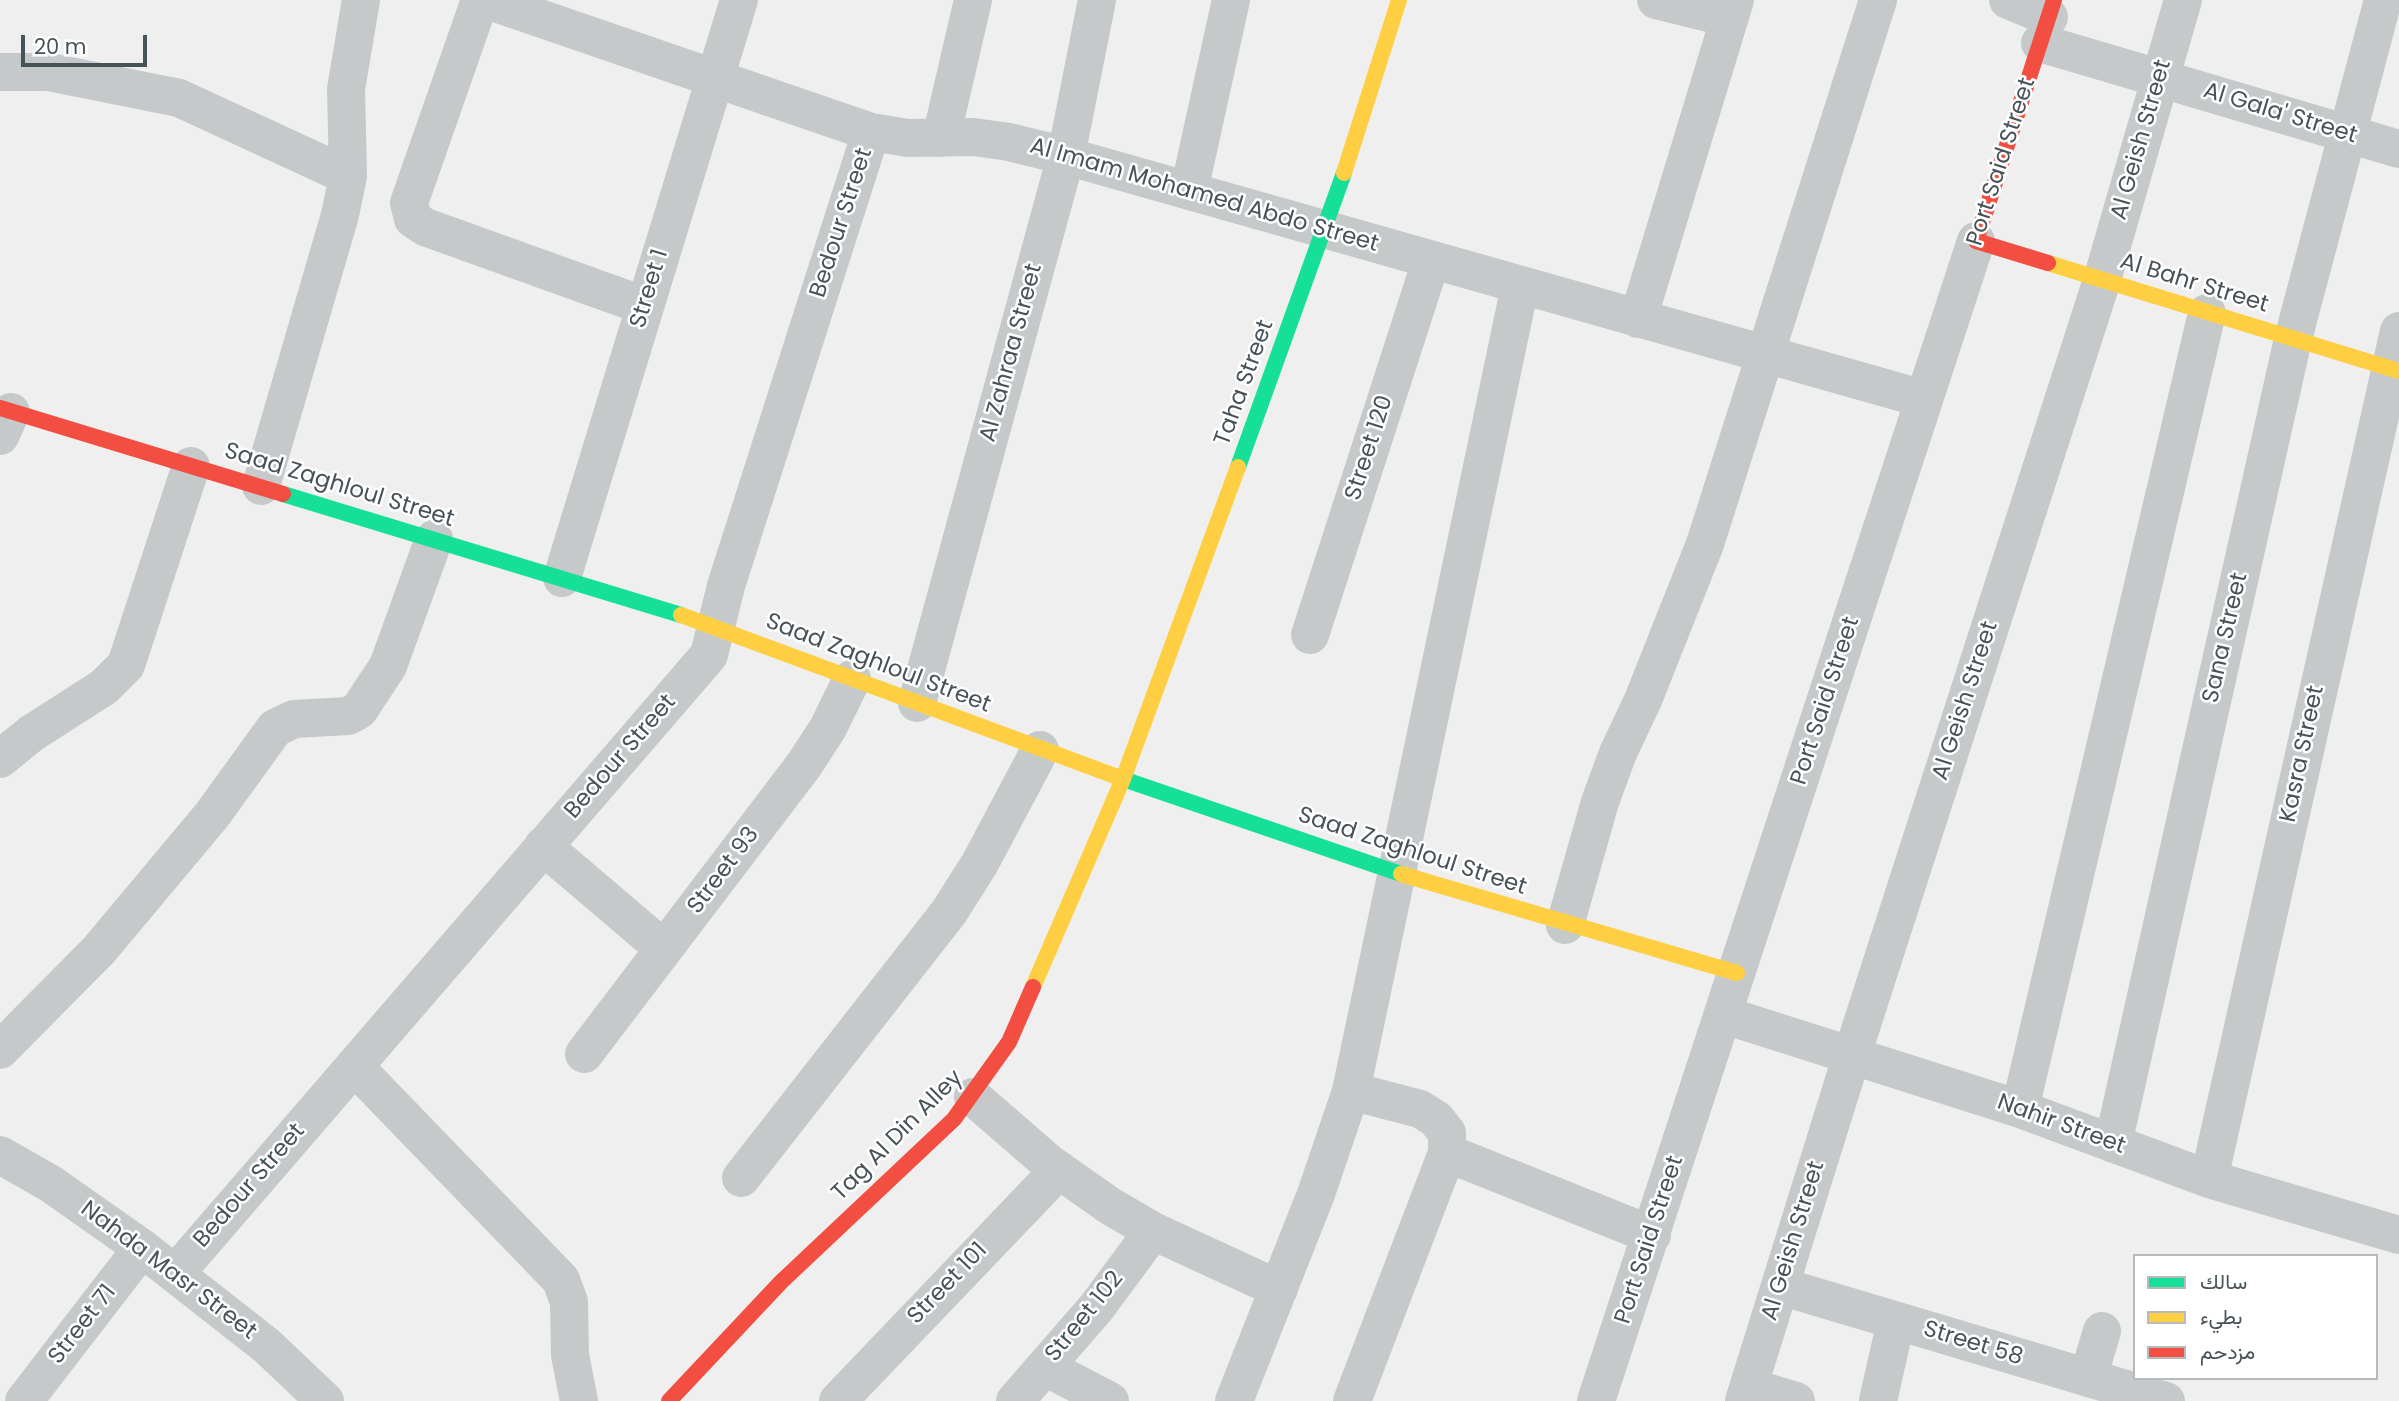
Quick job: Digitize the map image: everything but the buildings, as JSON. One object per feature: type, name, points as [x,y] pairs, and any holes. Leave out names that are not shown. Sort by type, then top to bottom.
[{"type":"street","points":[[261,486],[340,215],[348,176],[346,89],[361,0]]},
{"type":"street","points":[[480,0],[409,203],[412,219],[425,227],[645,306]]},
{"type":"street","name":"Al Imam Mohamed Abdo Street","points":[[487,0],[537,8],[715,78],[871,132],[908,138],[1009,142],[1066,156],[1924,399]]},
{"type":"street","name":"Street 1","points":[[562,578],[739,0]]},
{"type":"street","points":[[941,138],[973,0]]},
{"type":"street","name":"Al Zahraa Street","points":[[918,704],[1066,156],[1097,0]]},
{"type":"street","points":[[1189,191],[1231,0]]},
{"type":"street","name":"Taha Street","points":[[1123,779],[1326,228],[1399,0]]},
{"type":"street","points":[[1637,319],[1732,9],[1656,0]]},
{"type":"street","points":[[1565,925],[1600,803],[1705,544],[1878,0]]},
{"type":"street","name":"Al Gala' Street","points":[[2008,0],[2160,78],[2399,149]]},
{"type":"street","name":"Al Geish Street","points":[[1746,1394],[1852,1055],[2102,280],[2183,0]]},
{"type":"street","name":"Sana Street","points":[[2113,1144],[2293,339],[2383,0]]},
{"type":"street","name":"Port Said Street","points":[[1596,1401],[2048,20]]},
{"type":"street","points":[[0,72],[48,72],[179,98],[348,176]]},
{"type":"street","name":"Bedour Street","points":[[175,1274],[709,655],[726,586],[871,132]]},
{"type":"street","name":"Al Bahr Street","points":[[1976,241],[2394,370]]},
{"type":"street","name":"Street 120","points":[[1310,635],[1431,261]]},
{"type":"street","points":[[1234,1401],[1279,1289],[1351,1091],[1520,286]]},
{"type":"street","points":[[2020,1110],[2207,313]]},
{"type":"street","name":"Kasra Street","points":[[2209,1179],[2394,370],[2399,331]]},
{"type":"street","name":"Saad Zaghloul Street","points":[[4,419],[261,486],[718,626],[1040,750],[1397,873],[1565,925],[1737,973]]},
{"type":"street","points":[[0,759],[32,733],[104,687],[126,666],[191,466]]},
{"type":"street","points":[[0,1050],[99,950],[212,815],[275,728],[294,719],[348,716],[359,710],[388,666],[434,539]]},
{"type":"street","name":"Street 93","points":[[584,1055],[804,765],[828,728],[852,679]]},
{"type":"street","points":[[741,1178],[948,912],[980,863],[1040,750]]},
{"type":"street","name":"Tag Al Din Alley","points":[[669,1401],[781,1282],[934,1139],[992,1070],[1024,1012],[1123,779]]},
{"type":"street","points":[[543,846],[664,949]]},
{"type":"street","name":"Nahir Street","points":[[1724,1015],[2020,1110],[2377,1239]]},
{"type":"street","points":[[354,1066],[561,1280],[569,1302],[570,1355],[579,1401]]},
{"type":"street","points":[[1351,1091],[1420,1109],[1436,1119],[1447,1133],[1447,1153],[1352,1401]]},
{"type":"street","points":[[972,1097],[1059,1170],[1153,1231],[1279,1289]]},
{"type":"street","points":[[1447,1153],[1652,1235]]},
{"type":"street","name":"Nahda Masr Street","points":[[0,1155],[51,1184],[142,1248],[267,1346],[325,1401]]},
{"type":"street","name":"Street 101","points":[[838,1401],[1059,1170]]},
{"type":"street","name":"Street 102","points":[[1015,1401],[1096,1308],[1153,1231]]},
{"type":"street","name":"Street 71","points":[[24,1401],[142,1248]]},
{"type":"street","name":"Street 58","points":[[1780,1286],[2166,1401]]},
{"type":"street","points":[[1878,1401],[1896,1321]]},
{"type":"street","points":[[2088,1378],[2102,1331]]},
{"type":"street","points":[[1045,1367],[1110,1401]]},
{"type":"street","points":[[1746,1394],[1796,1401]]},
{"type":"traffic: fast","points":[[1238,467],[1344,173]]},
{"type":"traffic: fast","points":[[283,494],[681,615]]},
{"type":"traffic: fast","points":[[1123,779],[1401,874]]},
{"type":"traffic: slow","points":[[1344,173],[1399,0]]},
{"type":"traffic: slow","points":[[2048,263],[2399,371]]},
{"type":"traffic: slow","points":[[1033,987],[1123,779],[1238,467]]},
{"type":"traffic: slow","points":[[681,615],[1123,779]]},
{"type":"traffic: slow","points":[[1401,874],[1737,973]]},
{"type":"traffic: jam","points":[[2048,263],[1976,241],[2054,0]]},
{"type":"traffic: jam","points":[[0,408],[283,494]]},
{"type":"traffic: jam","points":[[669,1401],[781,1282],[954,1119],[1009,1042],[1033,987]]}]
